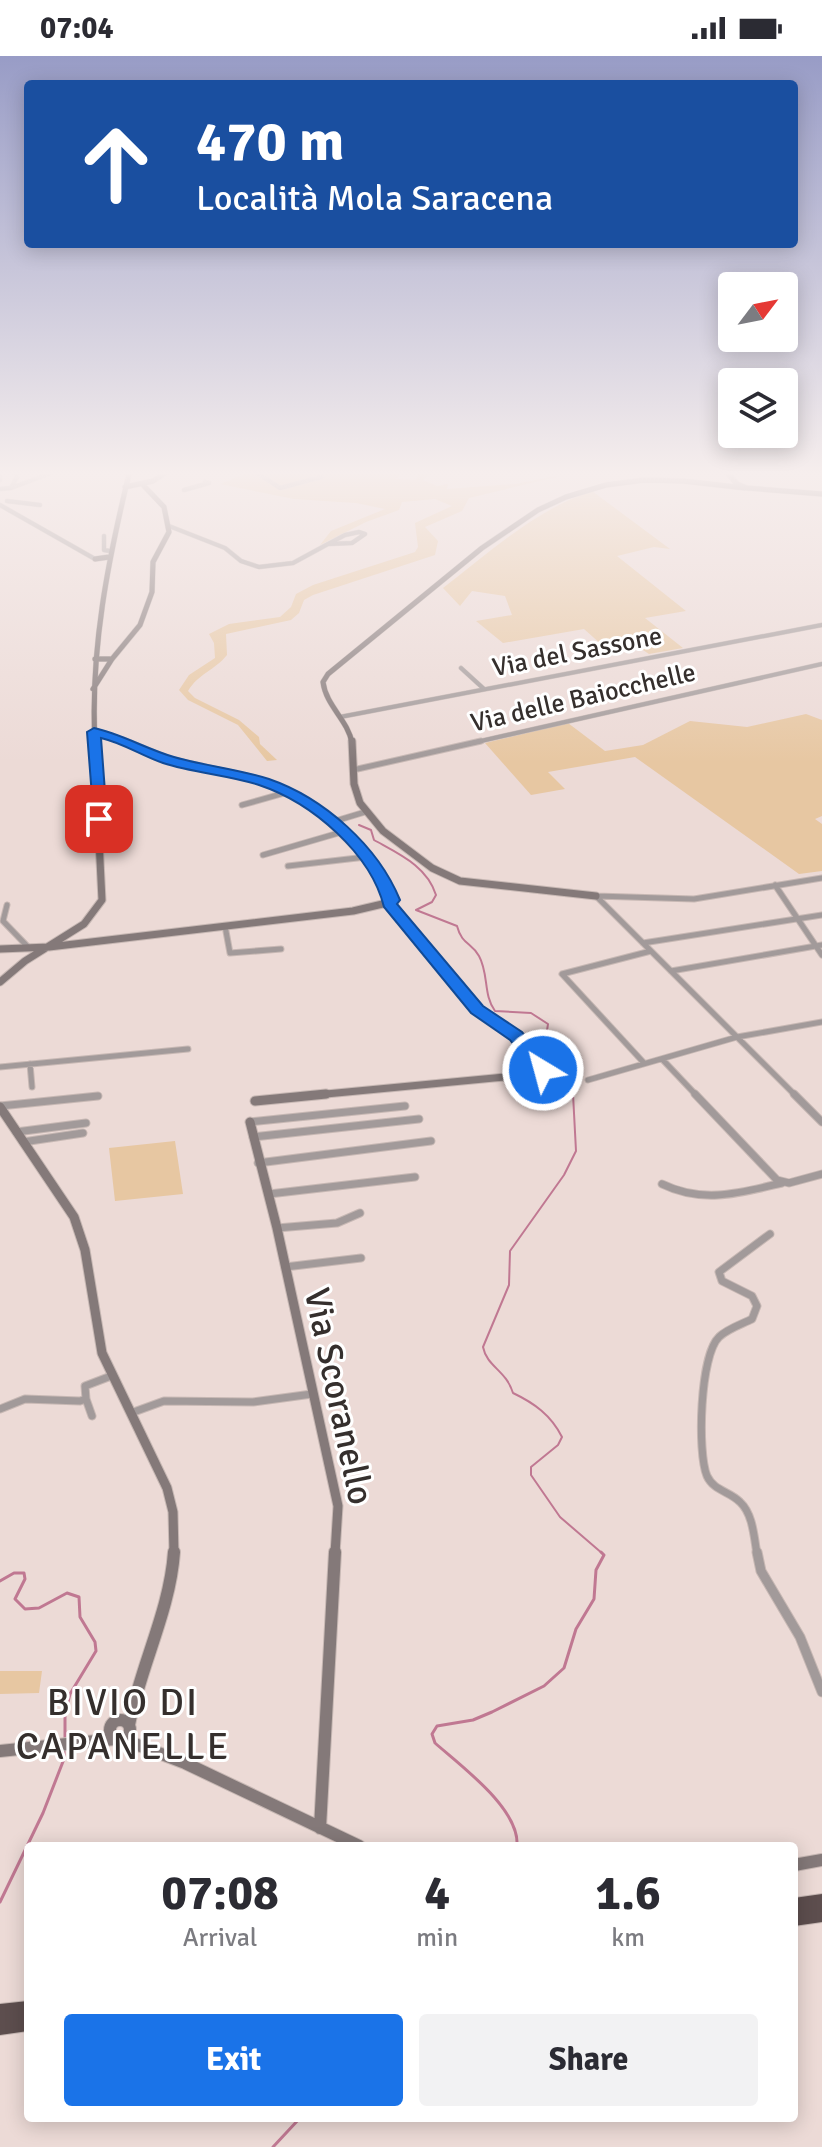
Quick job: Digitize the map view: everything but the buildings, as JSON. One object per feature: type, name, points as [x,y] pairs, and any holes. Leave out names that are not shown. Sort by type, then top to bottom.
[{"type":"highway","points":[[798,1904],[822,1901]]},
{"type":"highway","points":[[798,1917],[822,1914]]},
{"type":"highway","points":[[0,2012],[24,2009]]},
{"type":"highway","points":[[0,2027],[24,2024]]},
{"type":"street","points":[[0,982],[37,949],[89,920],[102,900],[92,689],[104,568]]},
{"type":"street","points":[[92,689],[139,627],[152,592],[153,568]]},
{"type":"street","points":[[461,568],[328,673],[323,682],[323,689],[352,739],[355,792],[365,812],[411,854],[450,878],[596,896],[694,899],[822,878]]},
{"type":"street","name":"Via del Sassone","points":[[340,717],[822,625]]},
{"type":"street","points":[[95,659],[112,659]]},
{"type":"street","name":"Via delle Baiocchelle","points":[[353,770],[822,664]]},
{"type":"street","points":[[461,668],[484,689]]},
{"type":"street","points":[[94,732],[168,760],[263,782],[289,792],[336,820],[388,890],[392,900],[389,904]]},
{"type":"street","points":[[242,805],[289,792]]},
{"type":"street","points":[[336,820],[365,812]]},
{"type":"street","points":[[263,855],[342,832]]},
{"type":"street","points":[[288,866],[366,857]]},
{"type":"street","points":[[775,885],[819,946],[822,955]]},
{"type":"street","points":[[596,896],[822,1122]]},
{"type":"street","points":[[2,948],[37,949],[389,904]]},
{"type":"street","points":[[255,1101],[542,1071],[541,1065],[516,1036],[475,1007],[389,904]]},
{"type":"street","points":[[7,905],[3,921],[37,949]]},
{"type":"street","points":[[643,943],[822,915]]},
{"type":"street","points":[[225,926],[229,953],[281,949]]},
{"type":"street","points":[[671,971],[819,946]]},
{"type":"street","points":[[644,1063],[562,974],[651,951]]},
{"type":"street","points":[[588,1080],[737,1037],[822,1022]]},
{"type":"street","points":[[0,1067],[188,1049]]},
{"type":"street","points":[[662,1059],[771,1175],[783,1183]]},
{"type":"street","points":[[30,1064],[32,1087]]},
{"type":"street","points":[[98,1096],[0,1106],[77,1222],[99,1342],[111,1376],[165,1480],[175,1532],[165,1599],[121,1730]]},
{"type":"street","points":[[250,1122],[405,1106]]},
{"type":"street","points":[[253,1137],[419,1119]]},
{"type":"street","name":"Via Scoranello","points":[[250,1122],[277,1228],[339,1516],[320,1828]]},
{"type":"street","points":[[16,1132],[86,1123]]},
{"type":"street","points":[[23,1142],[83,1133]]},
{"type":"street","points":[[258,1163],[431,1141]]},
{"type":"street","points":[[662,1184],[696,1199],[726,1197],[822,1174]]},
{"type":"street","points":[[269,1194],[415,1177]]},
{"type":"street","points":[[277,1228],[337,1223],[360,1213]]},
{"type":"street","points":[[770,1234],[719,1272],[722,1281],[751,1295],[757,1306],[752,1319],[719,1337],[707,1357],[701,1399],[703,1451],[710,1483],[739,1500],[748,1511],[761,1571],[800,1637],[822,1692]]},
{"type":"street","points":[[285,1267],[361,1258]]},
{"type":"street","points":[[92,1416],[85,1386],[111,1376]]},
{"type":"street","points":[[131,1413],[164,1401],[250,1402],[312,1394]]},
{"type":"street","points":[[0,1409],[25,1399],[75,1402],[86,1399]]},
{"type":"street","points":[[0,1751],[83,1741],[121,1730],[149,1747],[352,1842]]},
{"type":"street","points":[[798,1864],[822,1860]]},
{"type":"shaded area","points":[[367,568],[397,568],[313,595],[304,600],[299,613],[291,620],[226,634],[227,655],[188,691],[195,698],[239,720],[259,737],[260,744],[277,760],[267,761],[238,725],[188,700],[179,690],[189,675],[215,658],[214,643],[209,634],[229,624],[280,617],[291,607],[296,594],[313,585]]},
{"type":"shaded area","points":[[469,568],[632,568],[686,611],[645,618],[683,648],[649,654],[640,648],[611,653],[584,629],[503,643],[476,621],[512,615],[505,596],[472,591],[460,606],[443,588]]},
{"type":"shaded area","points":[[806,714],[822,720],[822,816],[815,819],[822,824],[822,871],[799,874],[635,757],[548,772],[565,789],[531,795],[485,743],[568,723],[605,751],[643,745],[690,721],[747,727]]},
{"type":"shaded area","points":[[175,1141],[183,1194],[115,1201],[109,1148]]},
{"type":"shaded area","points":[[0,1671],[42,1671],[39,1693],[0,1694]]},
{"type":"waterway","points":[[359,825],[371,830],[374,840],[411,862],[426,876],[436,895],[432,902],[416,910],[457,926],[461,937],[479,956],[495,1011],[531,1013],[548,1024],[546,1037],[573,1094],[576,1151],[564,1175],[510,1251],[509,1285],[483,1347],[513,1393],[541,1410],[558,1429],[562,1437],[558,1445],[531,1467],[531,1475],[560,1517],[603,1554]]},
{"type":"waterway","points":[[516,1842],[509,1818],[499,1803],[435,1743],[432,1734],[437,1726],[473,1720],[492,1712],[544,1686],[564,1668],[576,1629],[594,1599],[596,1570],[603,1554]]},
{"type":"waterway","points":[[0,1581],[14,1573],[24,1573],[25,1579],[15,1599],[25,1609],[39,1608],[67,1593],[79,1597],[80,1617],[95,1642],[96,1651],[70,1694],[65,1713],[65,1739]]},
{"type":"waterway","points":[[29,1842],[64,1759],[64,1750]]},
{"type":"waterway","points":[[0,1902],[24,1852]]},
{"type":"waterway","points":[[273,2147],[296,2122]]},
{"type":"district","name":"BIVIO DI CAPANELLE","points":[[123,1724]]},
{"type":"route","points":[[99,819],[94,732],[168,760],[263,782],[295,795],[330,819],[366,857],[388,890],[392,900],[389,904],[408,929],[477,1009],[516,1036],[543,1070]]}]
